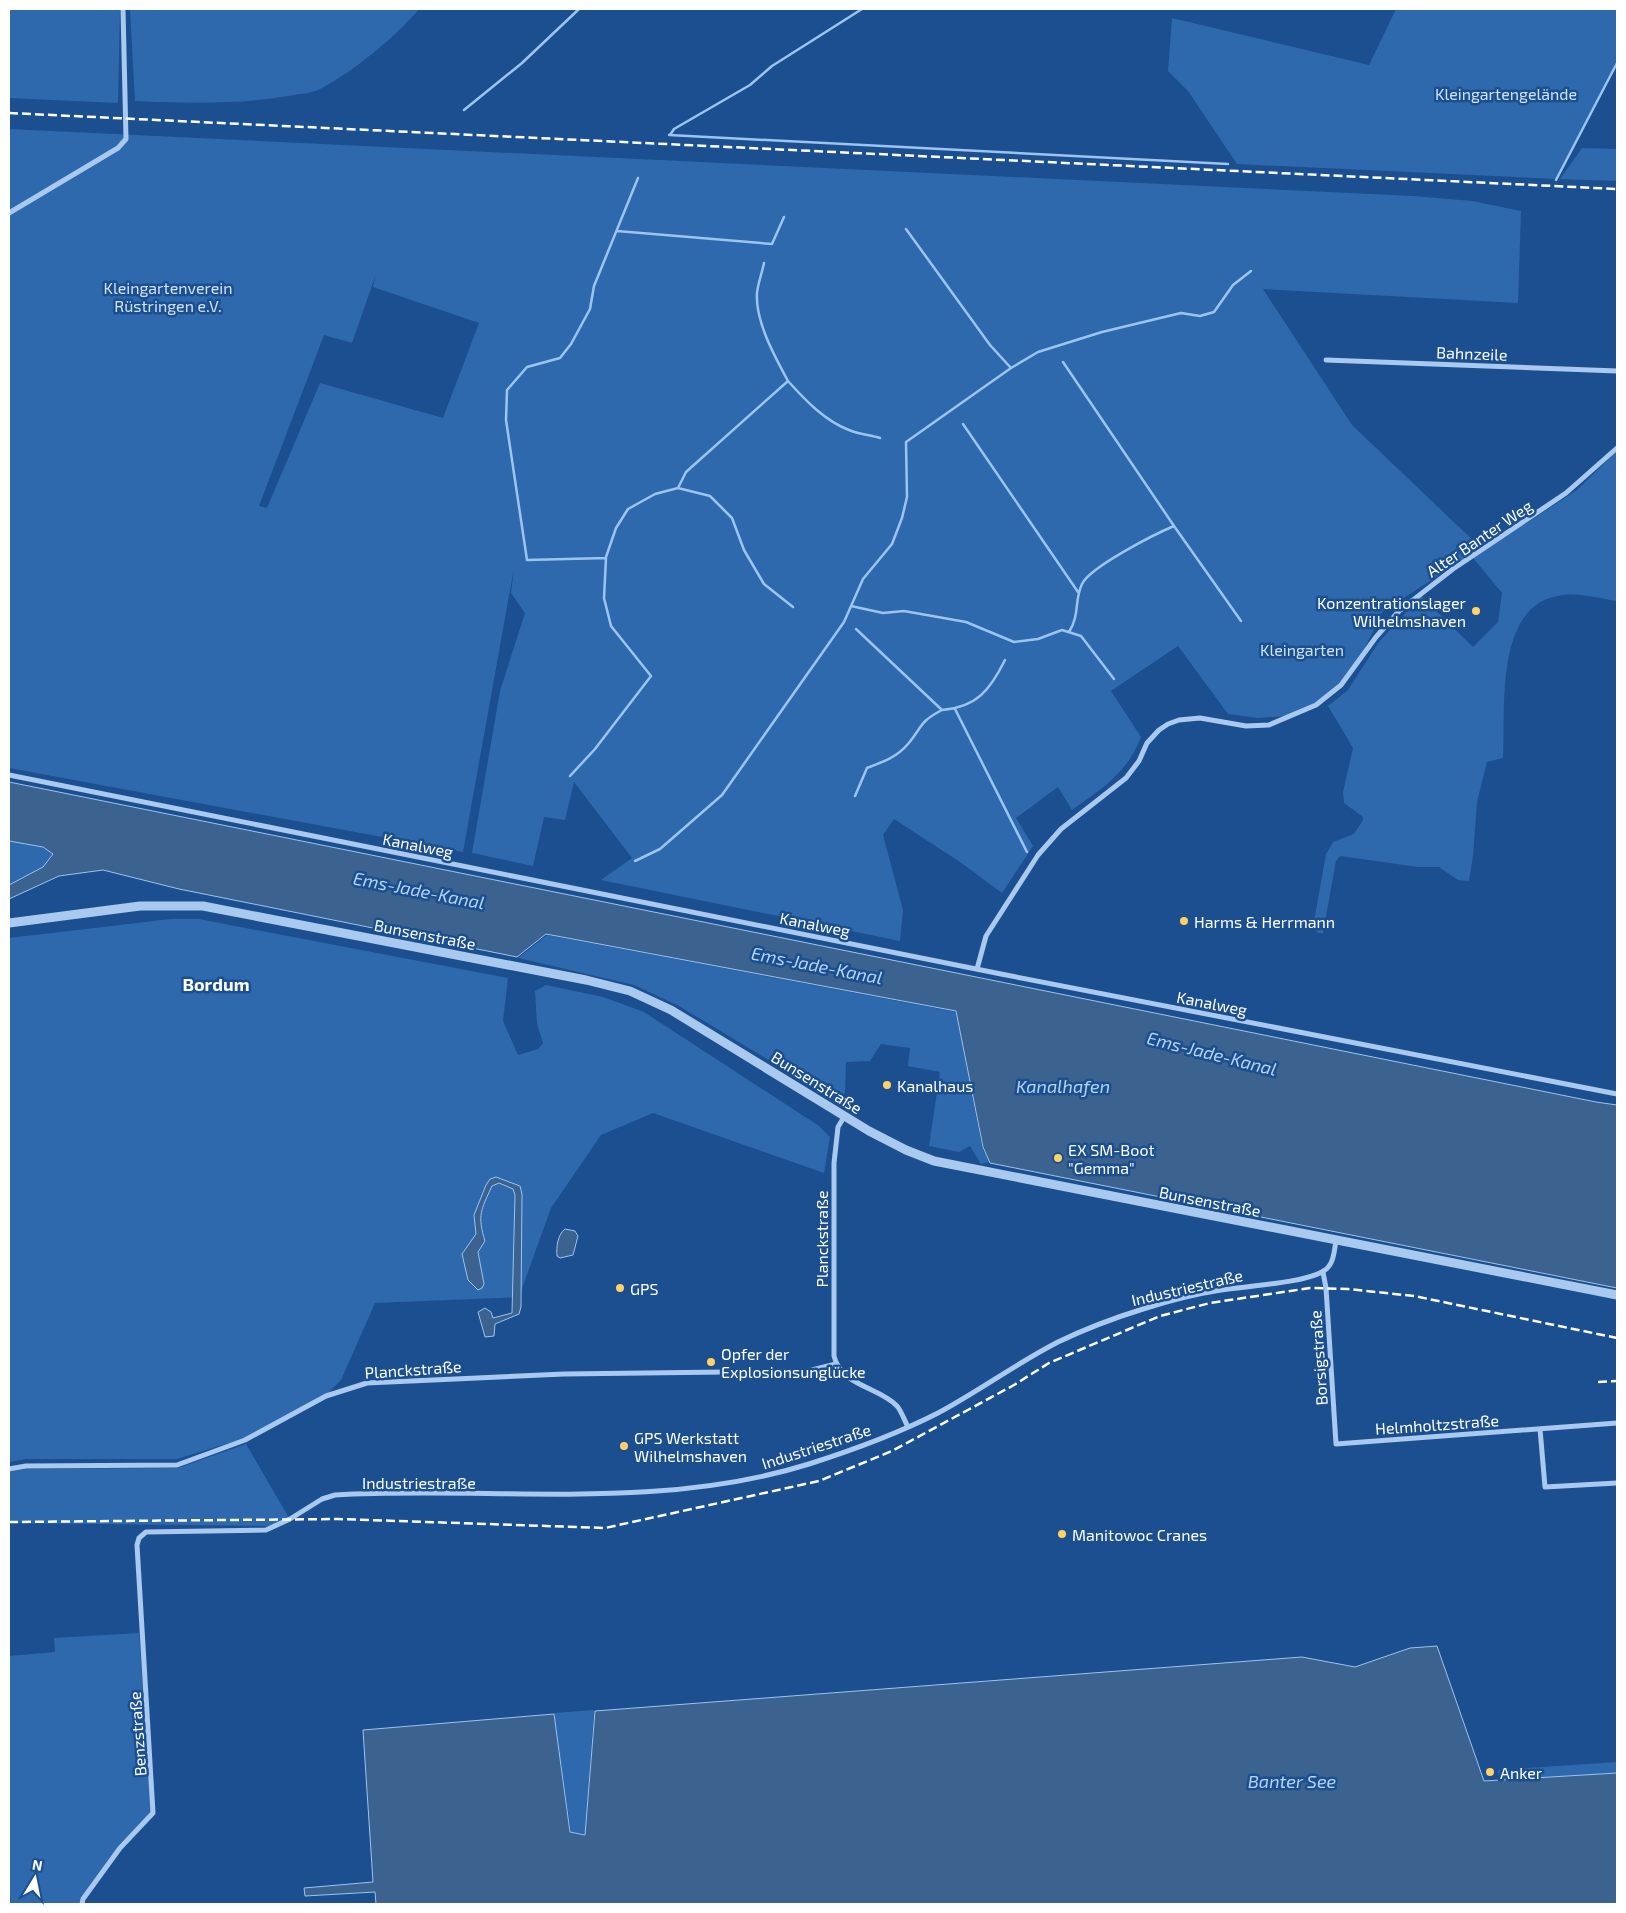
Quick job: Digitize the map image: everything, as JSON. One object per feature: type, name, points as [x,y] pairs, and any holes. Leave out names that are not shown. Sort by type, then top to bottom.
[{"type":"street","points":[[9,213],[118,148],[126,139],[123,9]]},
{"type":"street","name":"Bahnzeile","points":[[1326,360],[1617,371]]},
{"type":"street","name":"Alter Banter Weg","points":[[977,969],[986,936],[1038,855],[1061,829],[1126,778],[1139,761],[1147,743],[1159,730],[1168,724],[1188,719],[1212,719],[1246,726],[1269,725],[1316,705],[1341,685],[1376,637],[1399,611],[1453,570],[1566,493],[1617,448]]},
{"type":"street","name":"Kanalweg","points":[[9,775],[977,969],[1617,1094]]},
{"type":"street","name":"Bunsenstraße","points":[[9,923],[140,906],[203,906],[586,980],[630,991],[665,1007],[844,1116],[900,1147],[934,1161],[1617,1296]]},
{"type":"street","name":"Planckstraße","points":[[9,1469],[26,1466],[178,1465],[245,1440],[326,1396],[366,1382],[564,1374],[808,1371],[836,1364],[834,1163],[838,1127],[844,1116]]},
{"type":"street","points":[[1323,1272],[1332,1262],[1336,1241]]},
{"type":"street","name":"Industriestraße","points":[[139,1538],[146,1532],[266,1530],[290,1519],[322,1499],[335,1495],[601,1494],[668,1489],[764,1477],[857,1448],[908,1427],[938,1413],[1058,1343],[1122,1316],[1192,1296],[1302,1278],[1323,1272]]},
{"type":"street","name":"Borsigstraße","points":[[1323,1272],[1326,1288],[1336,1444]]},
{"type":"street","points":[[836,1364],[847,1377],[896,1406],[908,1427]]},
{"type":"street","name":"Helmholtzstraße","points":[[1336,1444],[1617,1423]]},
{"type":"street","points":[[1540,1429],[1545,1487],[1617,1482]]},
{"type":"street","name":"Benzstraße","points":[[82,1904],[83,1899],[120,1848],[154,1813],[137,1546],[139,1538]]},
{"type":"green space","points":[[9,9],[120,9],[118,103],[9,98]]},
{"type":"green space","points":[[130,9],[419,9],[410,20],[372,54],[344,75],[318,90],[250,101],[192,103],[135,101]]},
{"type":"green space","name":"Kleingartengelände","points":[[1396,9],[1617,9],[1617,60],[1556,179],[1237,164],[1188,91],[1168,71],[1172,18],[1369,65]]},
{"type":"green space","points":[[9,129],[1413,196],[1472,201],[1521,211],[1518,303],[1263,289],[1352,425],[1481,548],[1382,612],[1365,648],[1340,682],[1316,703],[1287,716],[1258,718],[1228,714],[1178,646],[1111,691],[1141,737],[1135,750],[1129,761],[1113,779],[1072,810],[1058,787],[1016,818],[1033,846],[1002,893],[960,862],[894,819],[883,835],[903,910],[900,941],[601,880],[632,858],[574,782],[565,820],[544,817],[533,866],[472,853],[500,691],[525,613],[511,593],[514,568],[463,852],[9,768]],"holes":[[[376,274],[373,287],[479,323],[443,418],[320,383],[267,508],[259,506],[324,335],[352,343]]]},
{"type":"green space","points":[[1582,148],[1617,149],[1617,181],[1560,179]]},
{"type":"green space","points":[[1617,451],[1617,601],[1584,595],[1564,595],[1541,602],[1525,616],[1514,636],[1508,660],[1505,686],[1503,758],[1487,762],[1477,802],[1469,881],[1458,880],[1439,867],[1418,867],[1340,856],[1336,861],[1323,933],[1318,933],[1313,927],[1326,854],[1333,842],[1354,834],[1363,820],[1363,817],[1344,803],[1343,792],[1353,748],[1328,706],[1348,690],[1379,642],[1421,596],[1473,647],[1498,622],[1502,593],[1473,558],[1577,490]]},
{"type":"green space","points":[[9,841],[43,847],[53,854],[43,867],[9,885]]},
{"type":"green space","points":[[171,919],[199,919],[508,978],[503,1021],[518,1055],[538,1049],[543,1043],[537,1024],[535,991],[546,985],[603,997],[644,1012],[819,1126],[830,1137],[824,1173],[653,1113],[601,1135],[551,1208],[519,1297],[375,1303],[341,1380],[323,1398],[245,1438],[177,1459],[26,1459],[9,1462],[9,938]]},
{"type":"green space","points":[[547,935],[956,1012],[982,1147],[989,1162],[981,1164],[970,1146],[959,1152],[929,1146],[940,1072],[908,1066],[910,1048],[881,1044],[870,1061],[846,1062],[845,1093],[835,1100],[679,1006],[634,985],[518,958]]},
{"type":"green space","points":[[246,1444],[289,1518],[268,1526],[9,1523],[9,1472],[26,1469],[178,1468]]},
{"type":"green space","points":[[139,1633],[152,1812],[120,1844],[81,1904],[9,1904],[9,1656],[55,1652],[54,1638]]},
{"type":"green space","points":[[594,1710],[585,1834],[571,1832],[554,1713]]},
{"type":"green space","points":[[1617,1762],[1617,1773],[1499,1780],[1498,1770]]},
{"type":"water","name":"Kanalhafen","points":[[9,782],[1617,1105],[1617,1288],[990,1163],[983,1147],[956,1011],[546,934],[517,957],[179,889],[103,870],[59,876],[9,899],[9,885],[43,867],[53,854],[43,847],[9,841]]},
{"type":"water","points":[[496,1177],[520,1186],[522,1194],[521,1307],[519,1314],[495,1324],[494,1336],[485,1337],[478,1312],[485,1308],[491,1312],[493,1318],[512,1313],[515,1195],[513,1189],[499,1183],[492,1186],[481,1213],[481,1225],[485,1241],[478,1252],[484,1284],[482,1288],[478,1290],[468,1280],[462,1254],[476,1234],[474,1215],[486,1185],[490,1179]]},
{"type":"water","points":[[565,1229],[575,1231],[578,1236],[573,1255],[560,1258],[557,1256],[557,1245],[559,1237]]},
{"type":"water","name":"Banter See","points":[[1437,1646],[1484,1781],[1617,1773],[1617,1904],[376,1904],[375,1892],[305,1896],[304,1888],[373,1882],[363,1730],[554,1714],[570,1832],[585,1835],[595,1711],[1302,1657],[1355,1667],[1410,1648]]},
{"type":"waterway","points":[[464,110],[522,63],[579,9]]},
{"type":"waterway","points":[[670,135],[674,129],[750,85],[772,66],[862,9]]},
{"type":"waterway","points":[[1556,180],[1617,63]]},
{"type":"waterway","points":[[669,135],[1228,164]]},
{"type":"waterway","points":[[570,776],[595,749],[651,676],[611,626],[604,598],[606,558],[527,560],[506,420],[507,390],[527,367],[560,358],[571,344],[590,309],[594,286],[638,178]]},
{"type":"waterway","points":[[617,231],[772,244],[784,217]]},
{"type":"waterway","points":[[906,229],[990,345],[1011,368]]},
{"type":"waterway","points":[[678,488],[686,472],[788,381],[777,361],[759,315],[757,293],[764,263]]},
{"type":"waterway","points":[[635,861],[660,849],[722,795],[844,622],[863,579],[892,544],[902,518],[907,497],[906,442],[1011,368],[1038,352],[1102,332],[1181,313],[1200,316],[1214,312],[1233,285],[1251,271]]},
{"type":"waterway","points":[[1063,362],[1174,526]]},
{"type":"waterway","points":[[788,381],[824,416],[840,426],[880,438]]},
{"type":"waterway","points":[[963,424],[1078,592]]},
{"type":"waterway","points":[[606,557],[616,528],[628,509],[655,494],[678,488],[710,496],[732,518],[744,550],[764,584],[793,607]]},
{"type":"waterway","points":[[1069,632],[1075,620],[1078,596],[1082,584],[1087,577],[1110,560],[1174,526],[1241,621]]},
{"type":"waterway","points":[[851,606],[883,613],[904,611],[966,622],[1014,642],[1038,639],[1062,630],[1081,636],[1114,679]]},
{"type":"waterway","points":[[856,629],[942,710],[964,705],[981,695],[994,680],[1005,660]]},
{"type":"waterway","points":[[955,709],[1027,852]]},
{"type":"waterway","points":[[855,796],[867,768],[894,756],[908,744],[925,721],[942,710]]},
{"type":"railway","points":[[9,113],[1617,189]]},
{"type":"railway","points":[[9,1522],[338,1519],[605,1528],[819,1481],[892,1451],[1014,1385],[1049,1363],[1160,1316],[1210,1303],[1310,1288],[1348,1289],[1414,1296],[1617,1338]]},
{"type":"railway","points":[[1598,1382],[1617,1381]]},
{"type":"place","name":"Konzentrationslager Wilhelmshaven","points":[[1476,611]]},
{"type":"place","name":"Harms & Herrmann","points":[[1184,921]]},
{"type":"place","name":"Kanalhaus","points":[[887,1085]]},
{"type":"place","name":"EX SM-Boot \"Gemma\"","points":[[1058,1158]]},
{"type":"place","name":"GPS","points":[[620,1288]]},
{"type":"place","name":"Opfer der Explosionsunglücke","points":[[711,1362]]},
{"type":"place","name":"GPS Werkstatt Wilhelmshaven","points":[[624,1446]]},
{"type":"place","name":"Manitowoc Cranes","points":[[1062,1534]]},
{"type":"place","name":"Anker","points":[[1490,1772]]},
{"type":"district","name":"Bordum","points":[[216,984]]},
{"type":"park label","name":"Kleingartenverein Rüstringen e.V.","points":[[168,296]]},
{"type":"park label","name":"Kleingarten","points":[[1302,649]]},
{"type":"water label","name":"Ems-Jade-Kanal","points":[[419,890]]},
{"type":"water label","name":"Ems-Jade-Kanal","points":[[817,965]]},
{"type":"water label","name":"Ems-Jade-Kanal","points":[[1212,1053]]}]
